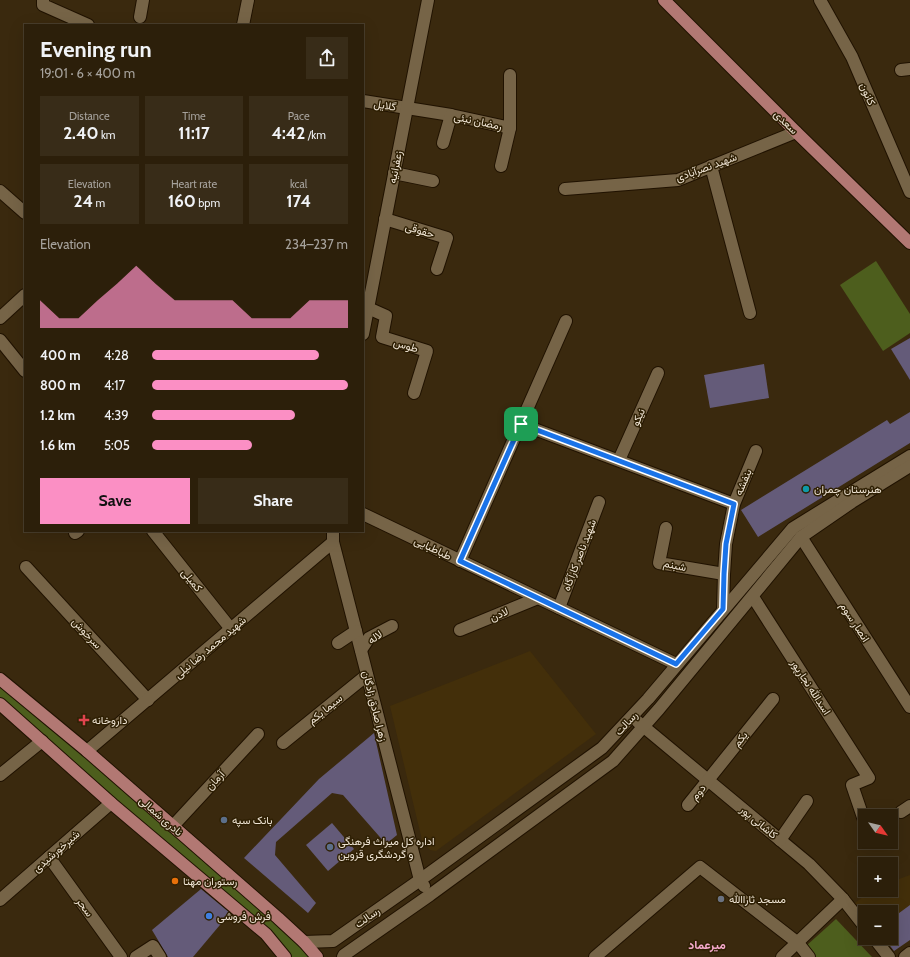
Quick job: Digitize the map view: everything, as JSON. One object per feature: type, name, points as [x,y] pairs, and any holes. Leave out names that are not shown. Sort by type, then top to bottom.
[{"type":"main road","name":"سعدی","points":[[664,0],[910,243]]},
{"type":"main road","name":"نادری شمالی","points":[[0,679],[87,751],[173,826],[304,942],[317,957]]},
{"type":"main road","name":"نادری شمالی","points":[[0,704],[111,803],[266,934],[285,957]]},
{"type":"street","points":[[43,0],[43,5],[66,21],[82,24]]},
{"type":"street","points":[[140,17],[143,0]]},
{"type":"street","points":[[242,24],[248,0]]},
{"type":"street","name":"زعفرانیه","points":[[364,325],[367,299],[385,219],[428,0]]},
{"type":"street","name":"کانون","points":[[820,0],[852,57],[907,178],[910,192]]},
{"type":"street","points":[[510,75],[510,128]]},
{"type":"street","name":"گلایل","points":[[364,101],[407,109]]},
{"type":"street","name":"رمضان نبئی","points":[[407,109],[451,115],[510,128],[501,166]]},
{"type":"street","points":[[443,142],[451,115]]},
{"type":"street","name":"شهید نصرآبادی","points":[[565,189],[678,180],[796,132]]},
{"type":"street","points":[[711,166],[750,313]]},
{"type":"street","points":[[394,173],[433,181]]},
{"type":"street","points":[[0,191],[24,212]]},
{"type":"street","name":"حقوقی","points":[[385,219],[446,238],[437,269]]},
{"type":"street","points":[[0,318],[24,296]]},
{"type":"street","name":"طوس","points":[[367,299],[386,316],[382,337],[427,351],[414,394]]},
{"type":"street","points":[[460,561],[566,322]]},
{"type":"street","points":[[1,344],[24,370]]},
{"type":"street","name":"نیکو","points":[[619,460],[658,373]]},
{"type":"street","points":[[521,424],[734,504]]},
{"type":"street","name":"بنفشه","points":[[723,609],[726,544],[734,504],[756,451]]},
{"type":"street","name":"رسالت","points":[[304,942],[333,941],[602,748],[632,717],[793,528],[910,456]]},
{"type":"street","name":"رسالت","points":[[343,957],[614,762],[753,597],[801,537],[852,502],[910,466]]},
{"type":"street","name":"شهید ناصر کارآگاه","points":[[559,608],[599,502]]},
{"type":"street","name":"طباطبایی","points":[[364,514],[676,664]]},
{"type":"street","name":"شبنم","points":[[666,528],[659,563],[724,574]]},
{"type":"street","name":"کمیلی","points":[[155,532],[231,629]]},
{"type":"street","name":"شهید محمد رضا نیلی","points":[[87,751],[231,629],[333,537]]},
{"type":"street","name":"زهرا صادق زادگان","points":[[333,537],[420,880],[430,895]]},
{"type":"street","name":"انصار سوم","points":[[801,537],[910,707]]},
{"type":"street","name":"سرخوش","points":[[26,567],[148,700]]},
{"type":"street","name":"اسدالله نجارپور","points":[[753,597],[869,778],[852,785],[860,809]]},
{"type":"street","name":"لادن","points":[[460,630],[538,598]]},
{"type":"street","name":"لاله","points":[[361,650],[369,638],[392,626]]},
{"type":"street","points":[[338,643],[356,632]]},
{"type":"street","name":"سیما یکم","points":[[283,743],[367,675]]},
{"type":"street","name":"یکم","points":[[708,780],[773,699]]},
{"type":"street","name":"کاشانی پور","points":[[632,717],[809,864],[843,899],[858,918]]},
{"type":"street","name":"آرمان","points":[[173,826],[258,734]]},
{"type":"street","points":[[0,775],[42,741]]},
{"type":"street","name":"دوم","points":[[688,805],[708,780]]},
{"type":"street","points":[[780,840],[807,801]]},
{"type":"street","name":"شیرخورشیدی","points":[[0,900],[111,803]]},
{"type":"street","name":"سحر","points":[[49,857],[121,957]]},
{"type":"street","points":[[595,957],[700,867],[798,943],[809,957]]},
{"type":"street","points":[[782,957],[843,899]]},
{"type":"street","points":[[880,945],[889,957]]},
{"type":"street","points":[[136,957],[153,946],[160,957]]},
{"type":"street","points":[[905,957],[910,953]]},
{"type":"shaded area","points":[[530,651],[596,734],[436,851],[430,850],[422,840],[390,706]]},
{"type":"shaded area","points":[[910,875],[910,940],[894,951],[889,945],[898,945],[898,905],[858,905],[858,907],[855,903],[863,897],[898,897],[898,879]]},
{"type":"green space","points":[[876,261],[910,314],[910,333],[883,351],[840,285]]},
{"type":"green space","points":[[0,679],[317,957],[285,957],[0,704]]},
{"type":"green space","points":[[836,919],[858,942],[858,945],[861,945],[872,957],[814,957],[806,946]]},
{"type":"building","points":[[910,338],[910,380],[891,349]]},
{"type":"building","points":[[764,364],[769,398],[710,408],[704,375]]},
{"type":"building","name":"هنرستان چمران","points":[[910,412],[910,443],[758,537],[741,510],[887,420],[890,424]]},
{"type":"building","points":[[374,733],[397,835],[386,844],[343,795],[332,793],[276,842],[275,855],[316,903],[308,913],[244,858],[319,779]]},
{"type":"building","name":"اداره کل میراث فرهنگی و گردشگری قزوین","points":[[332,823],[354,849],[328,871],[306,845]]},
{"type":"building","points":[[201,889],[230,913],[193,957],[168,957],[152,930]]},
{"type":"building","points":[[910,905],[910,940],[894,951],[889,945],[898,945],[898,914]]},
{"type":"place","name":"هنرستان چمران","points":[[806,489]]},
{"type":"place","name":"داروخانه","points":[[84,720]]},
{"type":"place","name":"بانک سپه","points":[[224,820]]},
{"type":"place","name":"اداره کل میراث فرهنگی و گردشگری قزوین","points":[[330,847]]},
{"type":"place","name":"رستوران مهتا","points":[[175,881]]},
{"type":"place","name":"مسجد ثاراالله","points":[[721,899]]},
{"type":"place","name":"فرش فروشی","points":[[209,916]]},
{"type":"district","name":"میرعماد","points":[[707,945]]},
{"type":"route","points":[[521,424],[734,504],[726,544],[723,609],[676,664],[460,561],[521,424]]}]
